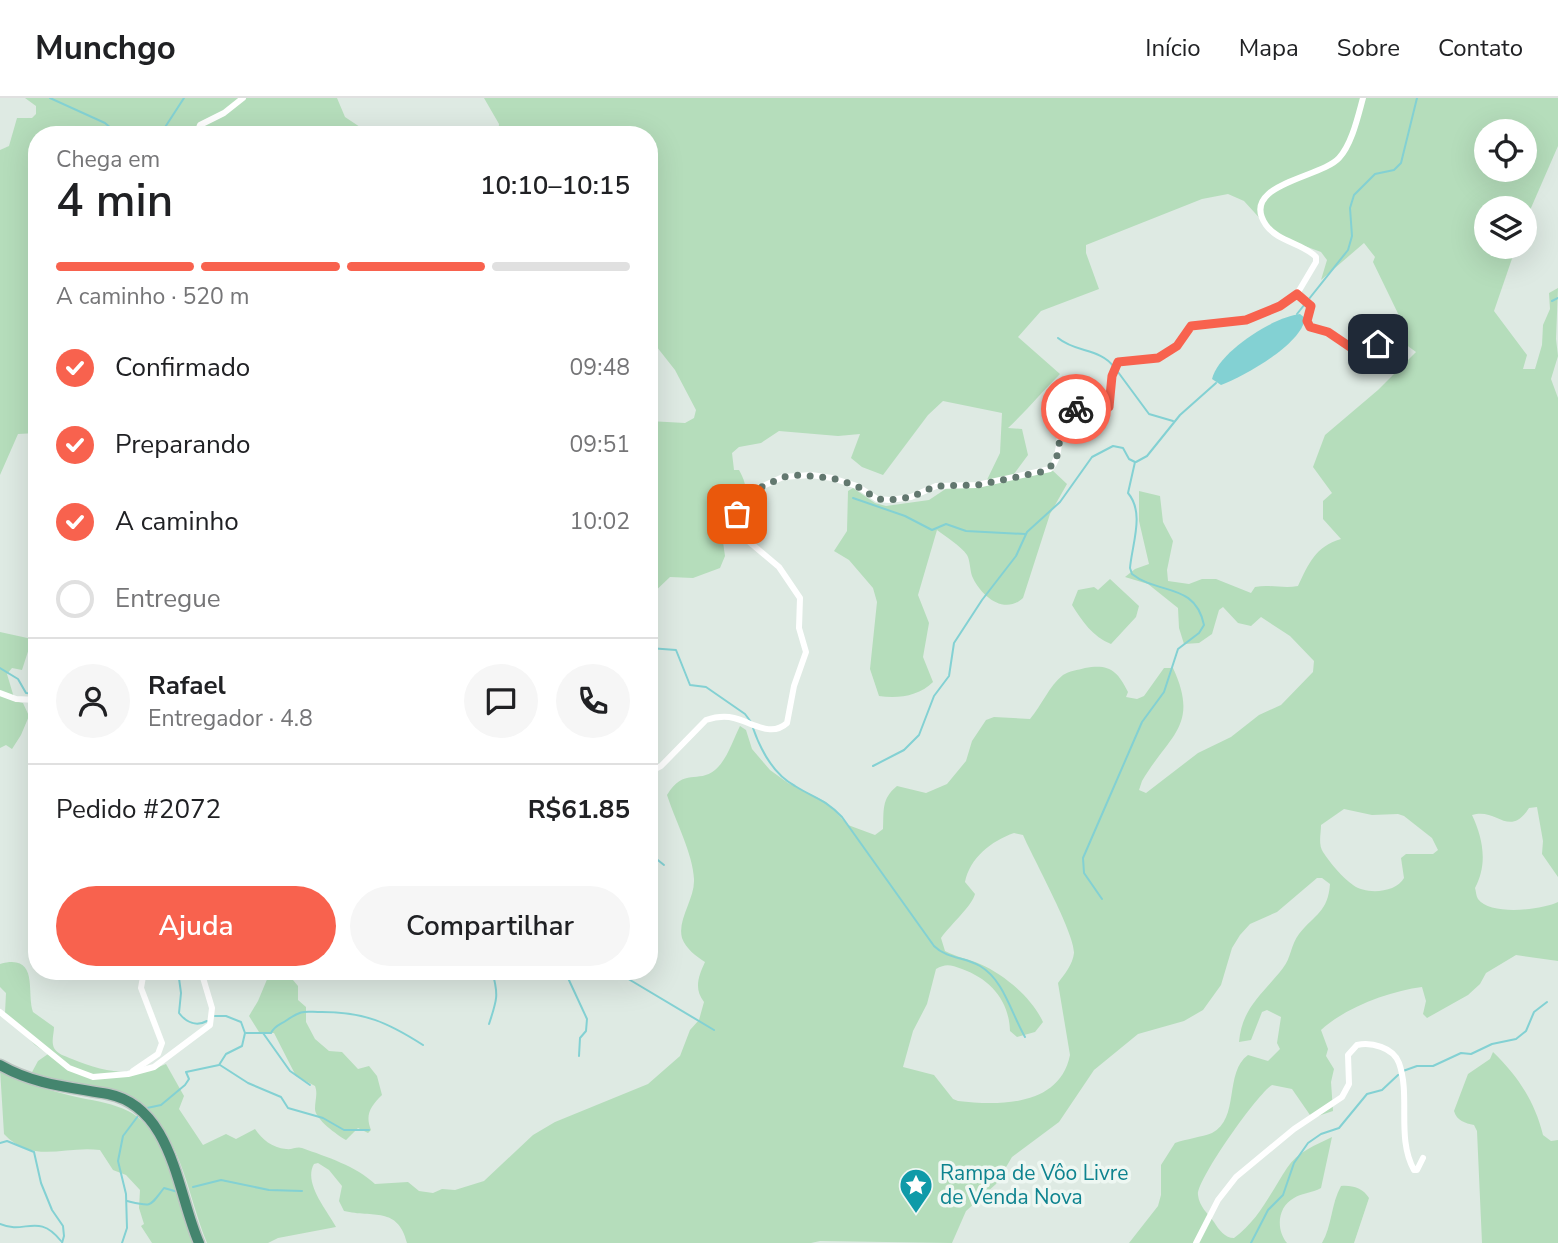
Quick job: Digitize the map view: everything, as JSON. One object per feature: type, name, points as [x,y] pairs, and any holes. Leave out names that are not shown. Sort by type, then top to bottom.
[{"type":"highway","points":[[0,1065],[40,1083],[122,1098],[143,1112],[155,1126],[168,1150],[199,1243]]},
{"type":"street","points":[[200,126],[224,113],[243,98]]},
{"type":"street","points":[[658,768],[706,720],[733,718],[768,729],[780,728],[787,723],[794,686],[806,652],[799,628],[801,603],[796,589],[779,567],[734,529],[740,506],[755,490],[783,477],[821,475],[851,483],[877,499],[890,500],[911,497],[936,486],[977,485],[1046,471],[1056,461],[1060,426],[1067,413],[1079,409],[1099,410],[1109,407],[1112,376],[1118,362],[1158,358],[1177,346],[1191,326],[1246,320],[1280,306],[1297,294],[1317,262],[1316,257],[1269,229],[1262,212],[1264,198],[1275,188],[1321,170],[1339,158],[1363,98]]},
{"type":"street","points":[[1297,294],[1311,306],[1307,321],[1310,327],[1328,332],[1356,351],[1378,344]]},
{"type":"street","points":[[0,693],[16,699],[28,700]]},
{"type":"street","points":[[128,1074],[158,1054],[162,1042],[141,988],[142,980]]},
{"type":"street","points":[[0,1012],[77,1073],[93,1077],[128,1074],[154,1067],[211,1025],[212,1008],[204,980]]},
{"type":"street","points":[[1196,1243],[1218,1200],[1236,1177],[1294,1129],[1342,1097],[1350,1079],[1348,1055],[1357,1045],[1378,1046],[1396,1058],[1400,1069],[1405,1129],[1413,1170],[1417,1170],[1423,1158]]},
{"type":"green space","points":[[25,98],[337,98],[345,117],[358,126],[28,126],[28,433],[18,434],[0,475],[0,150],[9,146],[17,118],[32,118],[36,114],[36,106]]},
{"type":"green space","points":[[484,98],[1558,98],[1558,146],[1536,196],[1474,196],[1474,259],[1512,259],[1494,311],[1527,355],[1523,369],[1535,369],[1542,345],[1543,325],[1550,309],[1549,293],[1558,288],[1558,356],[1551,379],[1558,398],[1558,877],[1542,854],[1543,841],[1537,807],[1529,808],[1522,817],[1509,822],[1489,815],[1472,815],[1483,851],[1482,870],[1475,888],[1478,899],[1493,908],[1504,910],[1529,909],[1558,902],[1558,961],[1516,955],[1486,973],[1480,984],[1468,995],[1427,1018],[1423,1014],[1426,1001],[1422,987],[1369,1001],[1343,1014],[1321,1030],[1328,1049],[1326,1056],[1334,1069],[1331,1082],[1333,1111],[1315,1117],[1310,1115],[1292,1089],[1272,1085],[1229,1138],[1207,1173],[1198,1195],[1202,1206],[1220,1231],[1234,1238],[1258,1214],[1291,1162],[1332,1137],[1321,1188],[1294,1198],[1281,1213],[1281,1232],[1287,1243],[1129,1243],[1158,1206],[1161,1195],[1161,1165],[1175,1143],[1212,1133],[1221,1126],[1241,1063],[1248,1055],[1268,1061],[1280,1049],[1277,1043],[1281,1017],[1267,1010],[1262,1012],[1251,1040],[1239,1042],[1241,1030],[1249,1010],[1286,964],[1296,938],[1324,907],[1330,884],[1322,878],[1317,878],[1277,912],[1250,924],[1240,935],[1232,948],[1221,985],[1203,1010],[1184,1021],[1138,1034],[1094,1070],[1059,1122],[1012,1157],[996,1184],[966,1211],[952,1243],[407,1243],[403,1231],[391,1218],[344,1211],[339,1201],[342,1186],[329,1170],[318,1163],[314,1164],[311,1171],[314,1188],[336,1227],[278,1238],[268,1243],[207,1243],[176,1153],[157,1121],[144,1108],[31,1074],[38,1061],[48,1054],[35,1045],[5,1013],[6,993],[0,987],[0,964],[13,962],[26,969],[33,1012],[54,1027],[53,1045],[59,1053],[84,1064],[119,1072],[142,1071],[166,1064],[184,1096],[179,1109],[203,1145],[226,1134],[236,1139],[255,1129],[272,1145],[286,1149],[300,1148],[331,1159],[359,1172],[375,1184],[408,1182],[419,1191],[433,1193],[442,1189],[455,1190],[484,1181],[533,1135],[555,1122],[648,1084],[680,1056],[690,1030],[699,1020],[704,1002],[698,983],[705,962],[689,949],[682,938],[682,924],[694,886],[693,869],[667,795],[679,781],[703,776],[715,770],[726,755],[740,726],[746,730],[752,749],[770,770],[788,783],[826,802],[848,825],[875,835],[883,829],[886,801],[897,786],[926,793],[947,784],[966,761],[972,741],[986,720],[994,717],[1030,719],[1054,685],[1068,673],[1085,668],[1106,668],[1120,678],[1128,692],[1126,697],[1137,699],[1144,696],[1164,668],[1173,668],[1181,688],[1182,717],[1178,729],[1142,781],[1139,790],[1146,793],[1198,753],[1231,737],[1259,715],[1281,705],[1313,672],[1314,661],[1290,636],[1261,617],[1251,626],[1238,623],[1223,607],[1219,610],[1212,634],[1199,643],[1184,644],[1179,628],[1178,608],[1148,584],[1125,577],[1135,569],[1149,564],[1139,521],[1139,491],[1160,496],[1163,522],[1173,541],[1167,570],[1168,581],[1189,584],[1202,579],[1216,579],[1251,593],[1255,587],[1298,586],[1319,551],[1341,539],[1323,519],[1323,501],[1332,493],[1313,467],[1325,435],[1378,390],[1416,352],[1401,341],[1406,330],[1373,262],[1375,257],[1364,243],[1321,280],[1327,260],[1321,252],[1275,235],[1244,201],[1228,194],[1202,199],[1086,245],[1086,253],[1099,289],[1041,311],[1018,337],[1060,374],[1008,428],[1022,429],[1028,455],[1011,478],[1051,469],[1067,484],[1050,514],[1023,598],[1008,605],[993,601],[981,590],[972,576],[967,555],[937,530],[918,595],[929,623],[923,657],[933,682],[921,691],[908,695],[879,696],[870,669],[877,602],[873,588],[849,560],[834,551],[847,531],[848,491],[853,488],[875,503],[886,506],[929,500],[947,488],[984,486],[1000,453],[1002,413],[943,401],[928,415],[883,475],[862,467],[851,458],[860,434],[838,436],[779,431],[761,443],[739,447],[732,453],[734,470],[739,470],[743,478],[746,502],[733,532],[722,535],[725,556],[720,568],[693,578],[670,577],[658,588],[658,422],[685,423],[694,418],[696,410],[675,370],[658,348],[658,126],[499,126]],"holes":[[[1344,809],[1372,815],[1404,816],[1432,838],[1438,850],[1433,854],[1406,854],[1401,858],[1404,878],[1394,887],[1380,891],[1365,890],[1349,882],[1323,852],[1320,839],[1321,825]],[[1014,833],[1023,835],[1073,943],[1072,961],[1058,983],[1070,1055],[1064,1072],[1054,1084],[1041,1093],[1009,1102],[958,1101],[953,1099],[934,1075],[903,1067],[913,1031],[927,1004],[936,969],[946,965],[955,966],[972,973],[989,985],[1002,1000],[1010,1031],[1017,1037],[1035,1032],[1043,1022],[1032,1004],[1008,981],[980,964],[945,951],[941,938],[973,899],[975,894],[965,882],[977,858],[1005,836]]]},
{"type":"green space","points":[[1110,579],[1139,606],[1136,617],[1111,644],[1093,633],[1072,605],[1078,590],[1094,587],[1098,590]]},
{"type":"green space","points":[[0,632],[28,638],[28,651],[22,670],[12,668],[7,674],[15,701],[23,703],[28,718],[12,749],[6,745],[0,748]]},
{"type":"green space","points":[[267,980],[293,980],[298,986],[298,1000],[306,1007],[306,1022],[315,1039],[329,1051],[342,1052],[358,1069],[369,1066],[377,1076],[382,1095],[370,1111],[368,1120],[371,1130],[368,1133],[358,1128],[346,1140],[322,1122],[315,1109],[315,1086],[296,1076],[274,1033],[259,1032],[249,1016]]},
{"type":"green space","points":[[1493,1052],[1524,1090],[1543,1135],[1551,1141],[1558,1140],[1558,1243],[1482,1243],[1477,1131],[1474,1125],[1459,1119],[1454,1111],[1468,1074],[1490,1059]]},
{"type":"green space","points":[[0,1069],[39,1087],[117,1106],[142,1121],[164,1151],[195,1243],[152,1243],[141,1226],[144,1224],[139,1208],[140,1190],[126,1175],[113,1170],[100,1150],[50,1152],[26,1149],[4,1134]]},
{"type":"green space","points":[[1341,1186],[1357,1188],[1369,1198],[1354,1243],[1322,1243],[1335,1200]]},
{"type":"water","points":[[1300,314],[1305,318],[1302,328],[1271,358],[1221,385],[1212,379],[1216,369],[1235,347],[1262,329]]},
{"type":"waterway","points":[[50,98],[108,126]]},
{"type":"waterway","points":[[166,126],[184,98]]},
{"type":"waterway","points":[[1297,314],[1348,250],[1352,236],[1350,208],[1354,195],[1375,174],[1394,170],[1401,163],[1417,98]]},
{"type":"waterway","points":[[1552,301],[1558,298]]},
{"type":"waterway","points":[[1058,338],[1072,346],[1095,353],[1114,367]]},
{"type":"waterway","points":[[1118,372],[1149,414],[1173,421]]},
{"type":"waterway","points":[[1136,462],[1147,456],[1180,415],[1216,383]]},
{"type":"waterway","points":[[873,766],[904,750],[919,735],[934,696],[949,676],[954,643],[982,600],[1016,556],[1027,532],[1060,502],[1092,457],[1113,446],[1123,448],[1129,459],[1135,462]]},
{"type":"waterway","points":[[1102,899],[1084,873],[1083,858],[1142,722],[1164,692],[1178,649],[1199,633],[1204,625],[1193,602],[1132,574],[1130,568],[1137,519],[1133,501],[1128,493],[1135,462]]},
{"type":"waterway","points":[[853,498],[905,516],[932,530],[946,524],[966,531],[1025,534]]},
{"type":"waterway","points":[[658,649],[676,650],[690,685],[706,687],[745,714],[751,722]]},
{"type":"waterway","points":[[0,668],[18,679],[28,693]]},
{"type":"waterway","points":[[753,728],[764,753],[780,775],[825,802],[842,817],[934,946],[988,972],[1001,988],[1025,1037]]},
{"type":"waterway","points":[[658,860],[664,865]]},
{"type":"waterway","points":[[179,980],[179,1013],[192,1023],[207,1021]]},
{"type":"waterway","points":[[489,1024],[496,998],[494,980]]},
{"type":"waterway","points":[[569,980],[587,1019],[586,1031],[580,1038],[579,1056]]},
{"type":"waterway","points":[[630,980],[714,1030]]},
{"type":"waterway","points":[[1403,1071],[1417,1066],[1433,1066],[1461,1053],[1471,1054],[1492,1044],[1516,1039],[1526,1031],[1534,1012],[1547,1002]]},
{"type":"waterway","points":[[246,1033],[271,1033],[276,1027],[300,1013],[337,1012],[375,1020],[423,1045]]},
{"type":"waterway","points":[[147,1108],[161,1105],[185,1085],[189,1079],[186,1072],[219,1065],[226,1054],[242,1046],[245,1033],[241,1022],[226,1016],[215,1016]]},
{"type":"waterway","points":[[263,1033],[290,1071],[310,1085]]},
{"type":"waterway","points":[[220,1065],[248,1083],[281,1097],[288,1108],[323,1118],[344,1130],[369,1130]]},
{"type":"waterway","points":[[1251,1243],[1268,1210],[1283,1195],[1294,1163],[1308,1143],[1321,1134],[1339,1128],[1367,1094],[1382,1090],[1398,1075]]},
{"type":"waterway","points":[[122,1243],[127,1228],[126,1194],[118,1161],[123,1136],[138,1116]]},
{"type":"waterway","points":[[0,1143],[7,1141],[34,1152],[41,1183],[52,1210],[63,1226],[62,1243]]},
{"type":"waterway","points":[[193,1187],[221,1180],[269,1190],[302,1191]]},
{"type":"waterway","points":[[127,1201],[146,1205],[153,1202],[164,1188],[178,1192]]},
{"type":"waterway","points":[[0,1224],[9,1227],[38,1226],[53,1232],[61,1241]]},
{"type":"way so far","points":[[737,514],[740,506],[755,490],[783,477],[821,475],[843,480],[877,499],[890,500],[911,497],[936,486],[977,485],[1046,471],[1052,468],[1056,461],[1060,426],[1064,417],[1076,409]]},
{"type":"place","name":"Rampa de Vôo Livre de Venda Nova","points":[[916,1215]]},
{"type":"route","points":[[1076,409],[1104,410],[1109,407],[1112,376],[1118,362],[1158,358],[1177,346],[1191,326],[1246,320],[1280,306],[1297,294],[1310,303],[1308,326],[1328,332],[1356,351],[1378,344]]}]
